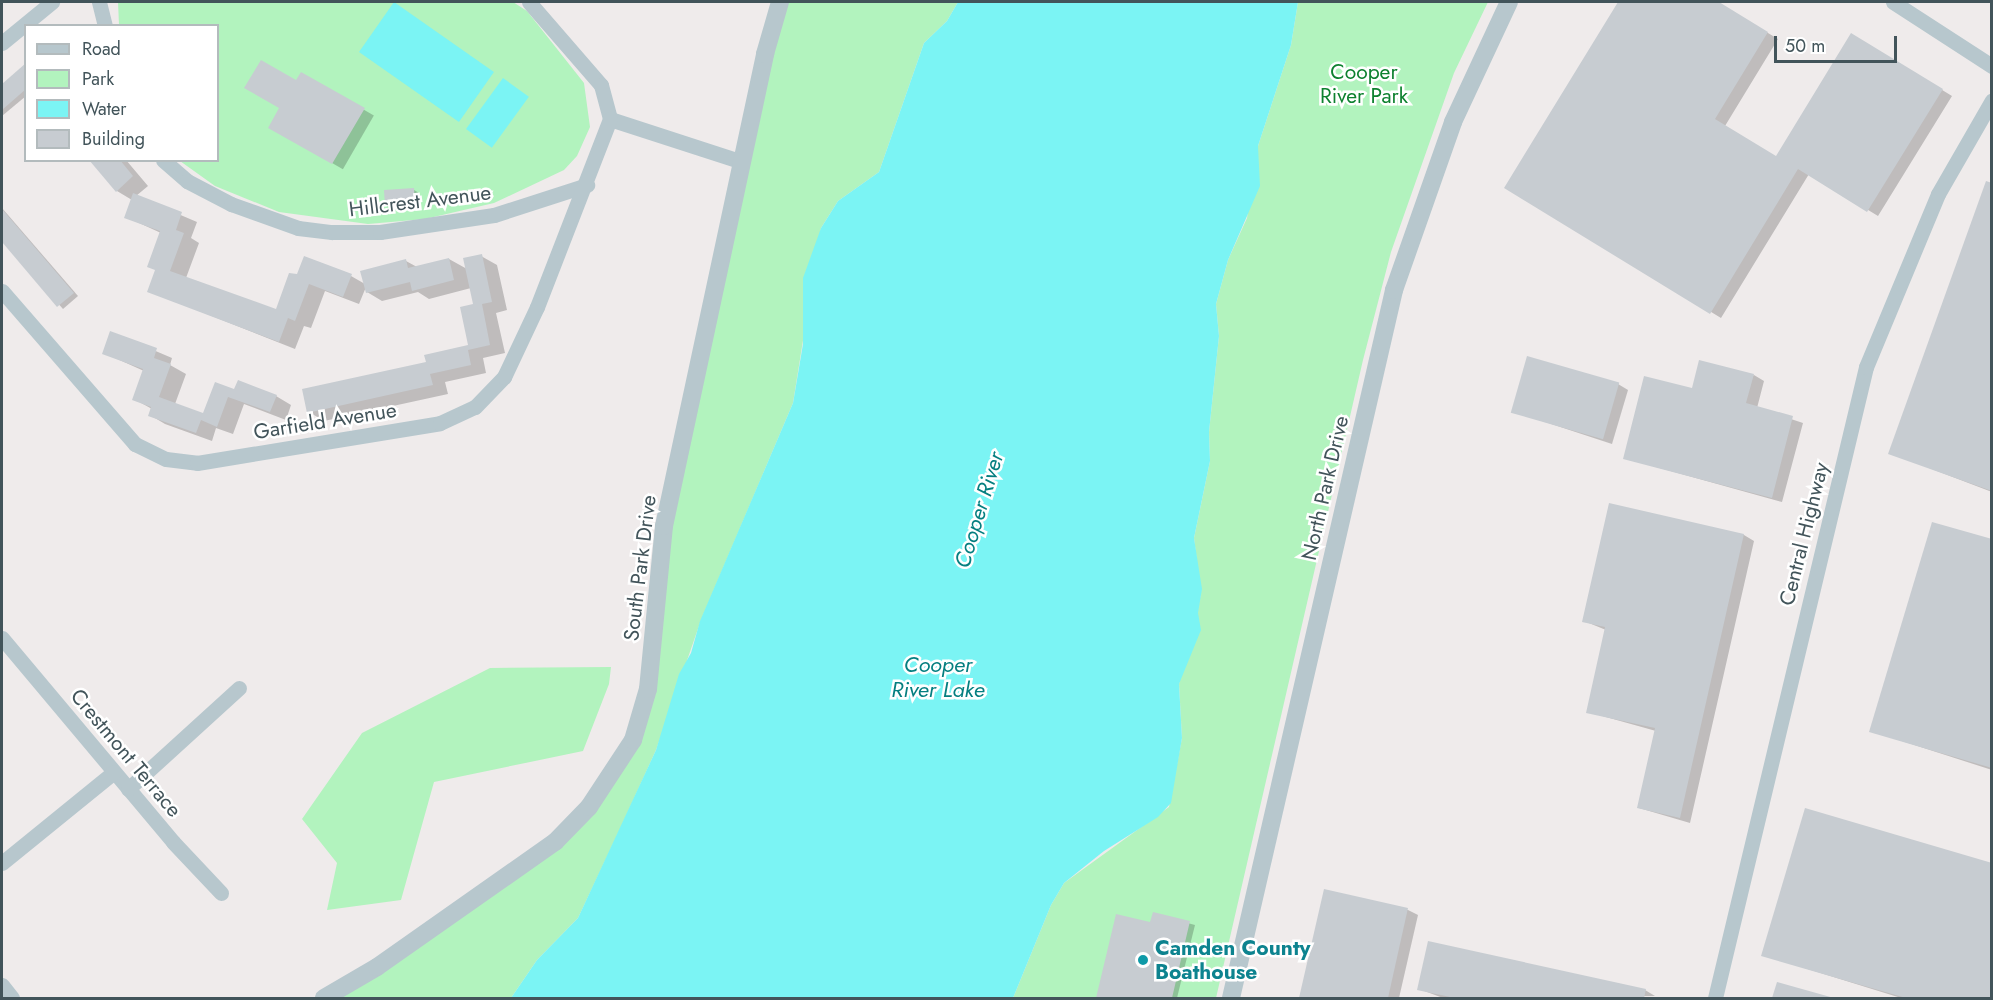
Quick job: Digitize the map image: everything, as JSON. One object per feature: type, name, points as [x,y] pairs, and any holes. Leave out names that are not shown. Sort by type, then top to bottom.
[{"type":"street","points":[[25,24],[52,2]]},
{"type":"street","points":[[99,2],[104,24]]},
{"type":"street","points":[[529,2],[601,85],[610,119],[742,162]]},
{"type":"street","name":"South Park Drive","points":[[324,999],[377,967],[555,842],[589,807],[633,740],[648,689],[664,526],[742,162],[780,2]]},
{"type":"street","name":"North Park Drive","points":[[1232,999],[1394,290],[1453,122],[1509,2]]},
{"type":"street","points":[[1893,2],[1992,66]]},
{"type":"street","points":[[2,43],[24,25]]},
{"type":"street","name":"Central Highway","points":[[1715,999],[1866,367],[1938,194],[1992,100]]},
{"type":"street","name":"Garfield Avenue","points":[[2,291],[135,444],[166,459],[197,463],[440,423],[475,407],[504,377],[587,185],[610,119]]},
{"type":"street","name":"Hillcrest Avenue","points":[[165,162],[187,182],[231,204],[298,228],[332,232],[380,232],[494,215],[587,185]]},
{"type":"street","name":"Crestmont Terrace","points":[[2,638],[128,789],[221,893]]},
{"type":"street","points":[[128,789],[239,688]]},
{"type":"street","points":[[2,863],[114,772]]},
{"type":"street","points":[[2,985],[12,999]]},
{"type":"green space","points":[[118,2],[513,2],[527,11],[584,83],[590,127],[577,156],[564,170],[494,203],[425,219],[368,224],[279,212],[215,186],[181,162],[219,162],[219,24],[119,24]]},
{"type":"green space","points":[[780,2],[958,2],[947,21],[924,43],[879,172],[838,201],[821,228],[793,403],[701,620],[656,750],[620,829],[578,918],[537,960],[511,998],[324,998],[555,842],[633,740],[664,526]]},
{"type":"green space","name":"Cooper River Park","points":[[1298,2],[1488,2],[1454,73],[1391,252],[1363,360],[1216,998],[1013,998],[1051,905],[1064,883],[1169,807],[1182,738],[1179,684],[1201,594],[1194,538],[1210,461],[1209,432],[1219,336],[1216,304],[1228,260],[1247,218],[1258,146],[1291,45]]},
{"type":"green space","points":[[611,667],[609,684],[583,751],[434,782],[401,900],[327,910],[337,863],[302,819],[362,733],[490,668]]},
{"type":"water","points":[[394,2],[494,72],[459,122],[359,52]]},
{"type":"water","name":"Cooper River Lake","points":[[958,2],[1298,2],[1291,45],[1258,146],[1260,186],[1228,260],[1216,304],[1219,336],[1209,432],[1210,461],[1194,538],[1202,589],[1198,613],[1201,630],[1179,684],[1182,738],[1171,803],[1158,817],[1104,851],[1064,883],[1051,905],[1013,998],[511,998],[537,960],[578,918],[656,750],[679,674],[691,653],[700,621],[793,403],[803,344],[803,278],[821,228],[838,201],[879,172],[924,43],[947,21]]},
{"type":"water","points":[[503,78],[529,97],[492,148],[466,129]]},
{"type":"building","points":[[1618,2],[1719,2],[1768,32],[1715,119],[1776,156],[1851,33],[1943,89],[1867,212],[1798,169],[1710,314],[1504,188]]},
{"type":"building","points":[[261,60],[296,80],[301,72],[365,108],[332,164],[268,128],[279,108],[244,88]]},
{"type":"building","points":[[24,65],[24,91],[2,110],[2,84]]},
{"type":"building","points":[[91,162],[122,162],[133,176],[116,192]]},
{"type":"building","points":[[1986,181],[1992,183],[1992,491],[1888,454]]},
{"type":"building","points":[[414,188],[415,207],[385,206],[384,190]]},
{"type":"building","points":[[133,193],[182,212],[176,230],[184,233],[170,271],[276,309],[289,273],[297,274],[304,256],[352,274],[343,297],[309,284],[295,321],[288,318],[279,342],[147,292],[155,270],[147,267],[160,231],[124,218]]},
{"type":"building","points":[[2,209],[74,293],[57,307],[2,242]]},
{"type":"building","points":[[482,254],[492,302],[482,304],[490,345],[468,350],[471,365],[430,374],[433,385],[307,413],[302,389],[426,362],[424,355],[468,345],[460,307],[473,304],[463,258]]},
{"type":"building","points":[[449,258],[454,280],[412,291],[410,282],[366,293],[360,271],[406,259],[408,268]]},
{"type":"building","points":[[110,331],[157,348],[154,358],[171,364],[159,397],[203,413],[215,382],[234,389],[238,380],[277,395],[270,412],[228,397],[217,427],[201,420],[196,433],[148,416],[151,407],[132,400],[143,369],[102,354]]},
{"type":"building","points":[[1527,356],[1619,382],[1603,439],[1511,413]]},
{"type":"building","points":[[1699,360],[1754,374],[1746,403],[1793,416],[1772,498],[1623,459],[1644,376],[1692,388]]},
{"type":"building","points":[[1609,503],[1744,534],[1680,818],[1637,808],[1655,728],[1586,713],[1605,627],[1582,622]]},
{"type":"building","points":[[1932,522],[1992,539],[1992,768],[1869,732]]},
{"type":"building","points":[[1805,808],[1992,863],[1992,998],[1906,998],[1761,956]]},
{"type":"building","points":[[1324,889],[1408,908],[1388,998],[1299,998]]},
{"type":"building","name":"Camden County Boathouse","points":[[1153,912],[1190,921],[1172,998],[1096,998],[1116,914],[1150,922]]},
{"type":"building","points":[[1428,941],[1646,989],[1644,998],[1455,998],[1417,990]]},
{"type":"building","points":[[1777,982],[1834,998],[1772,998]]},
{"type":"place","name":"Camden County Boathouse","points":[[1143,960]]},
{"type":"water label","name":"Cooper River","points":[[979,510]]}]
